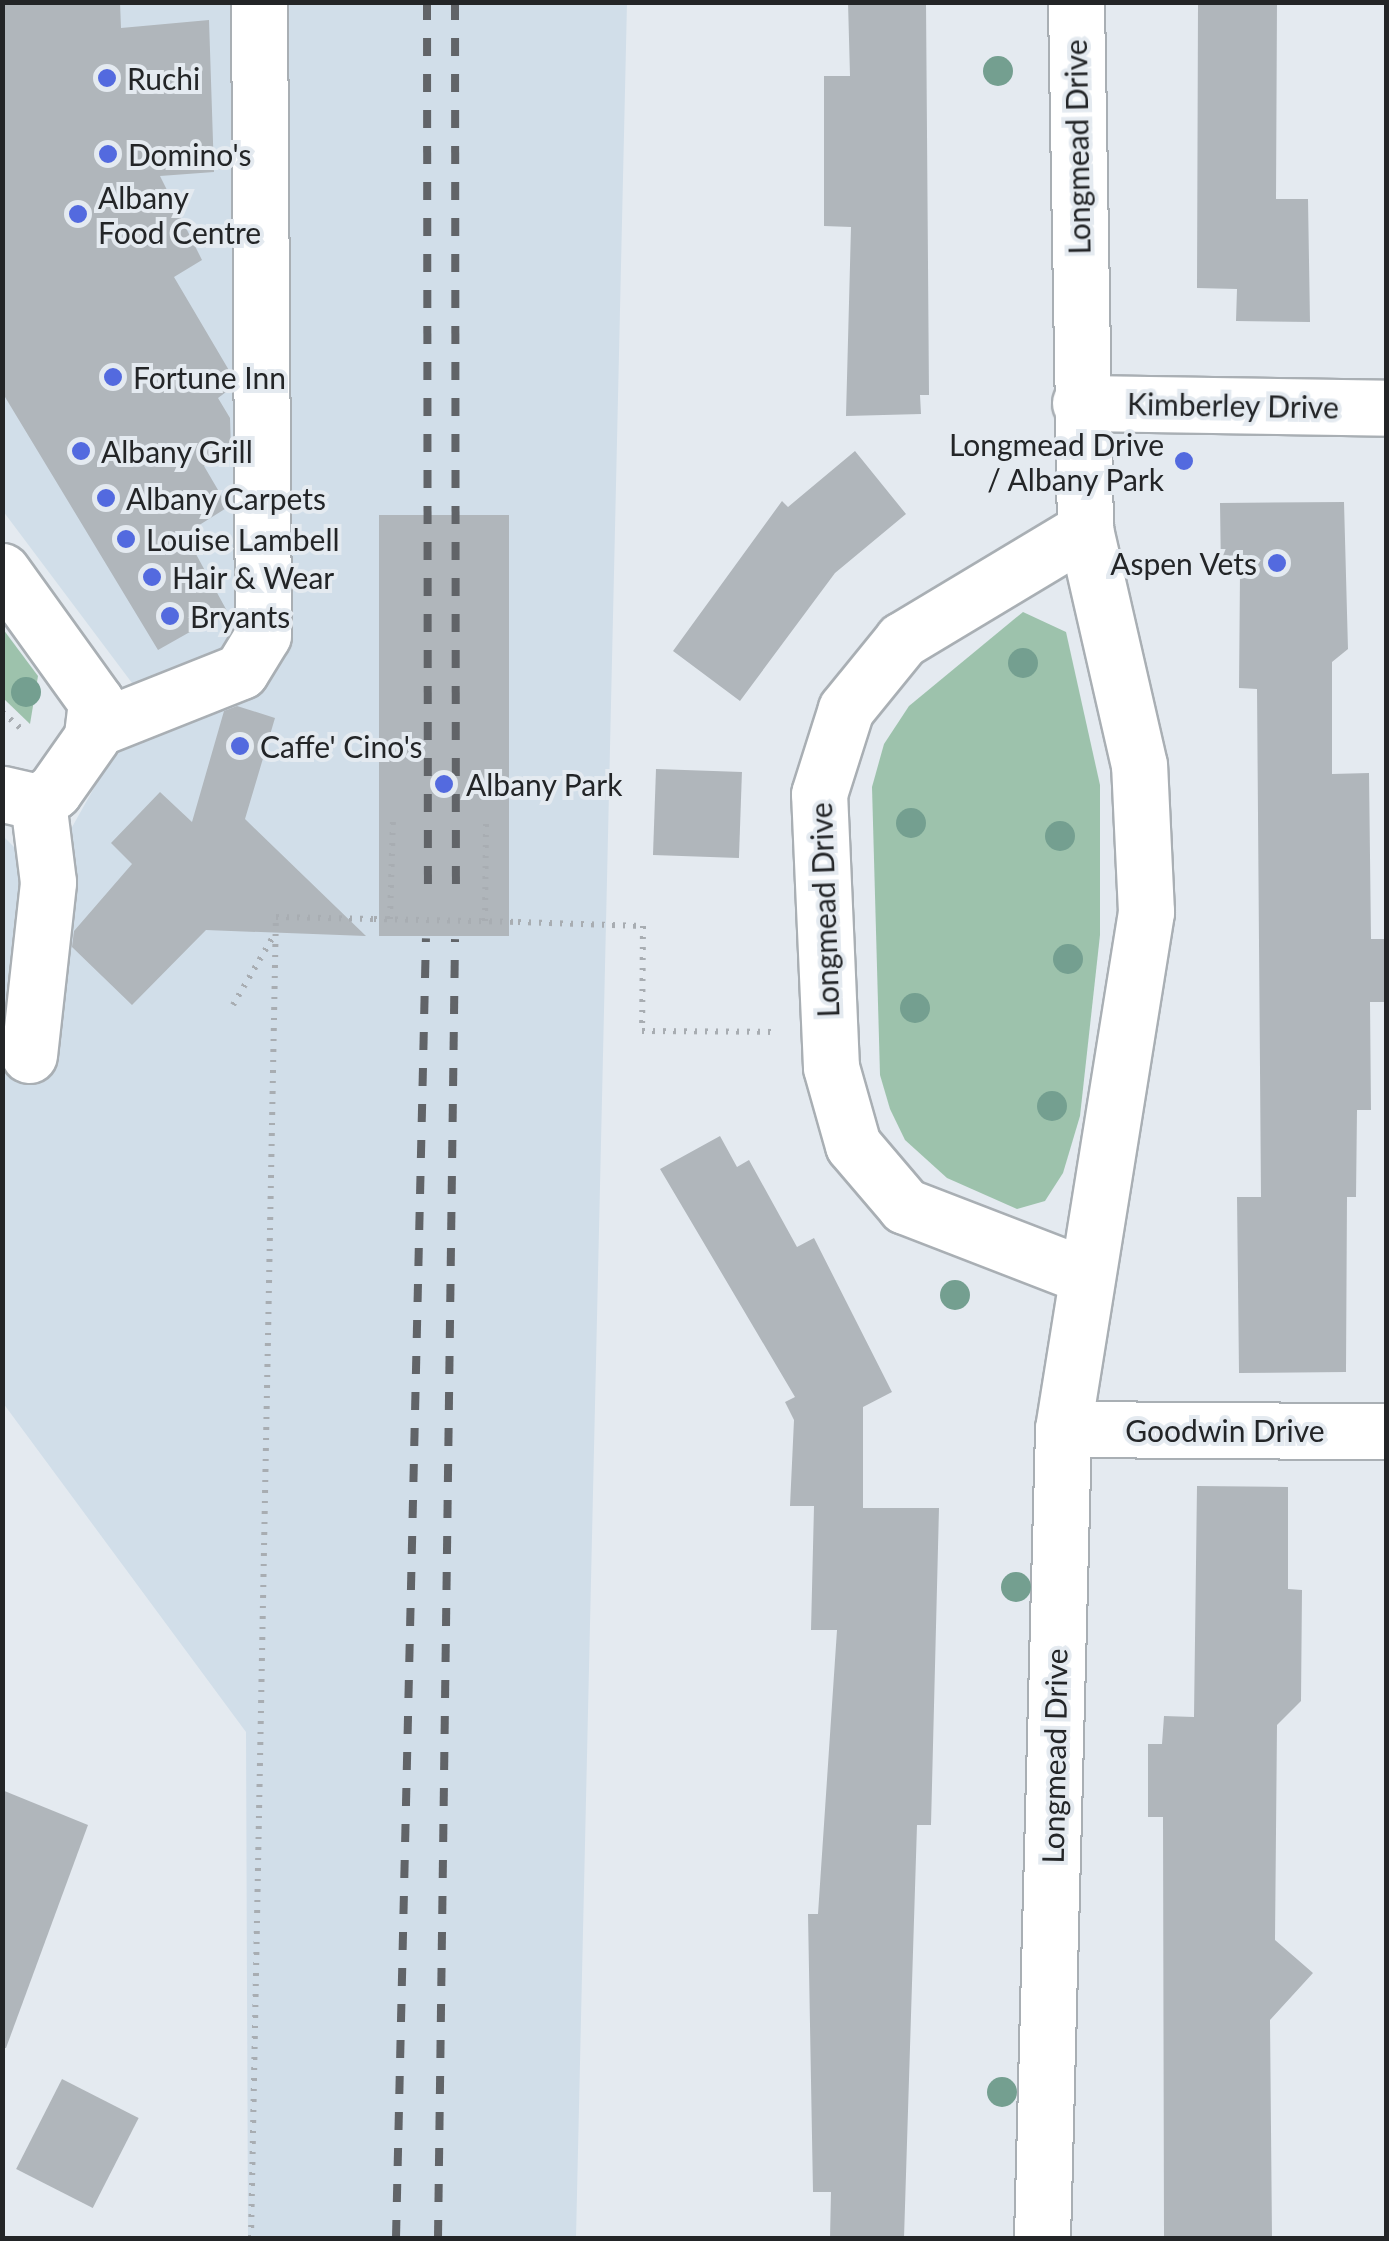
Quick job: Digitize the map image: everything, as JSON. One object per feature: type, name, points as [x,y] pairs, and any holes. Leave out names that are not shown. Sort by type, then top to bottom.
[{"type":"street","points":[[28,1055],[48,882],[20,798],[93,730],[241,672],[263,635],[259,2]]},
{"type":"street","name":"Longmead Drive","points":[[1042,2238],[1063,1429],[1081,1274],[1128,1061],[1146,912],[1139,765],[1086,530],[1080,403],[1076,2]]},
{"type":"street","name":"Kimberley Drive","points":[[1080,403],[1386,408]]},
{"type":"street","name":"Longmead Drive","points":[[1081,1274],[905,1206],[854,1145],[828,1032],[818,794],[846,709],[902,640],[1086,530]]},
{"type":"street","points":[[2,571],[87,684],[93,730]]},
{"type":"street","name":"Goodwin Drive","points":[[1063,1429],[1386,1432]]},
{"type":"path","points":[[390,919],[393,816]]},
{"type":"path","points":[[485,922],[486,818]]},
{"type":"path","points":[[251,2238],[276,916],[642,926],[642,1031],[828,1032]]},
{"type":"path","points":[[232,1005],[275,934]]},
{"type":"shaded area","points":[[3,3],[627,3],[576,2238],[248,2238],[246,1732],[3,1403],[3,836],[44,877],[144,699],[3,511]]},
{"type":"green space","points":[[1023,612],[1066,632],[1100,785],[1100,935],[1080,1116],[1063,1173],[1045,1201],[1017,1209],[947,1178],[905,1140],[890,1109],[880,1075],[872,787],[884,744],[909,706]]},
{"type":"green space","points":[[3,629],[38,676],[30,724],[3,698]]},
{"type":"building","points":[[2,2],[120,2],[121,28],[209,20],[214,172],[160,176],[202,260],[174,277],[230,372],[230,389],[218,398],[230,418],[231,449],[204,466],[228,507],[185,534],[227,611],[158,650],[2,392]]},
{"type":"building","points":[[848,2],[926,2],[929,395],[920,395],[921,414],[846,416],[851,227],[824,226],[824,76],[850,76]]},
{"type":"building","points":[[1198,2],[1277,2],[1276,199],[1308,199],[1310,322],[1236,321],[1237,289],[1197,288]]},
{"type":"building","points":[[855,451],[906,514],[835,573],[740,701],[673,651],[782,501],[788,507]]},
{"type":"building","points":[[1344,502],[1348,649],[1332,662],[1332,774],[1369,773],[1371,939],[1384,939],[1384,1002],[1370,1002],[1371,1110],[1357,1110],[1356,1197],[1347,1197],[1346,1372],[1239,1373],[1237,1197],[1261,1197],[1257,689],[1239,688],[1240,572],[1221,572],[1220,503]]},
{"type":"building","points":[[379,515],[509,515],[509,936],[379,936]]},
{"type":"building","points":[[237,706],[275,718],[245,819],[366,936],[206,930],[132,1005],[72,947],[74,931],[132,864],[111,843],[160,792],[192,822],[224,711]]},
{"type":"building","points":[[656,769],[742,772],[739,858],[653,855]]},
{"type":"building","points":[[720,1136],[737,1167],[749,1160],[797,1247],[814,1238],[892,1392],[863,1407],[863,1508],[939,1508],[931,1825],[917,1825],[904,2238],[830,2238],[831,2192],[813,2192],[808,1914],[818,1914],[837,1630],[811,1630],[814,1506],[790,1506],[794,1420],[785,1402],[795,1397],[660,1169]]},
{"type":"building","points":[[1197,1486],[1288,1487],[1288,1589],[1302,1590],[1301,1701],[1277,1725],[1275,1940],[1313,1973],[1270,2020],[1272,2238],[1164,2238],[1163,1817],[1148,1817],[1148,1744],[1162,1744],[1164,1716],[1194,1717]]},
{"type":"building","points":[[2,1790],[88,1825],[6,2048],[2,2048]]},
{"type":"building","points":[[62,2079],[139,2118],[93,2208],[16,2169]]},
{"type":"railway","points":[[427,2],[428,901]]},
{"type":"railway","points":[[455,2],[456,902]]},
{"type":"railway","points":[[396,2238],[426,938]]},
{"type":"railway","points":[[438,2238],[455,939]]},
{"type":"place","name":"Ruchi","points":[[107,78]]},
{"type":"place","name":"Domino's","points":[[108,154]]},
{"type":"place","name":"Albany Food Centre","points":[[78,214]]},
{"type":"place","name":"Fortune Inn","points":[[113,377]]},
{"type":"place","name":"Albany Grill","points":[[81,451]]},
{"type":"place","name":"Longmead Drive / Albany Park","points":[[1184,461]]},
{"type":"place","name":"Albany Carpets","points":[[106,498]]},
{"type":"place","name":"Louise Lambell","points":[[126,539]]},
{"type":"place","name":"Aspen Vets","points":[[1277,563]]},
{"type":"place","name":"Hair & Wear","points":[[152,577]]},
{"type":"place","name":"Bryants","points":[[170,616]]},
{"type":"place","name":"Caffe' Cino's","points":[[240,746]]},
{"type":"place","name":"Albany Park","points":[[444,784]]}]
